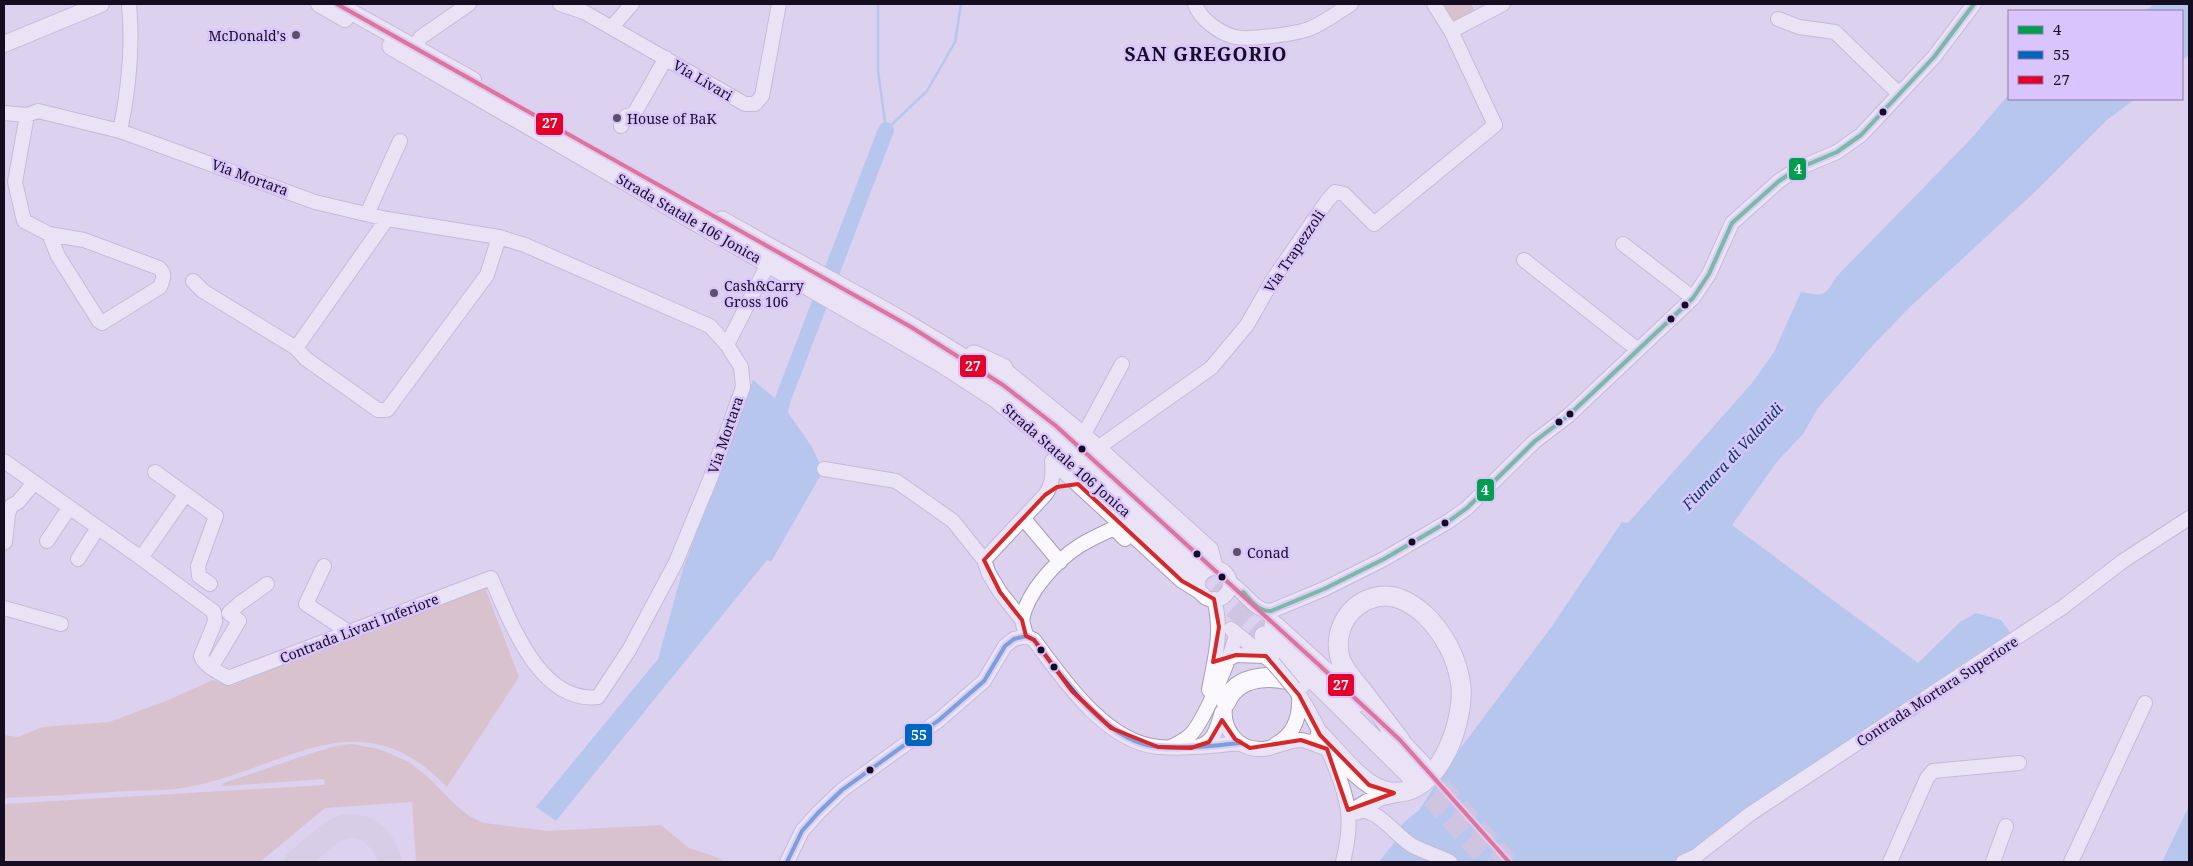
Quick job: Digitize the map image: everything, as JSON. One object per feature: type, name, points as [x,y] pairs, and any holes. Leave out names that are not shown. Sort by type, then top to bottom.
[{"type":"highway","name":"Strada Statale 106 Jonica","points":[[392,46],[470,85],[780,266],[890,324],[996,398],[1203,566]]},
{"type":"highway","name":"Strada Statale 106 Jonica","points":[[890,324],[911,327],[1003,386],[1056,426],[1203,566]]},
{"type":"highway","points":[[911,327],[1003,368]]},
{"type":"highway","points":[[996,398],[1052,461]]},
{"type":"highway","points":[[1352,810],[1380,796],[1405,793],[1426,780],[1448,751],[1455,734],[1460,711],[1461,687],[1458,670],[1451,652],[1431,621],[1406,601],[1391,596],[1376,597],[1356,607],[1346,618],[1338,639],[1339,654],[1349,674],[1396,748]]},
{"type":"highway","points":[[1269,630],[1396,748],[1417,771]]},
{"type":"highway","points":[[1226,702],[1237,686],[1250,679],[1276,678],[1292,680],[1316,691],[1396,748]]},
{"type":"highway","points":[[1324,742],[1369,784],[1394,793]]},
{"type":"main road","points":[[4,44],[100,4]]},
{"type":"main road","points":[[319,4],[392,46]]},
{"type":"main road","points":[[337,4],[414,47],[470,85]]},
{"type":"street","points":[[120,131],[126,104],[132,33],[129,4]]},
{"type":"street","points":[[414,47],[420,36],[469,4]]},
{"type":"street","name":"Via Livari","points":[[560,4],[584,12],[612,27],[745,104],[754,104],[762,96],[779,4]]},
{"type":"street","points":[[612,27],[632,4]]},
{"type":"street","points":[[1195,4],[1197,11],[1214,28],[1236,37],[1288,34],[1311,28],[1351,4]]},
{"type":"street","points":[[1434,4],[1450,32],[1503,4]]},
{"type":"street","points":[[1230,583],[1240,588],[1257,607],[1263,611],[1271,611],[1324,589],[1392,554],[1449,521],[1467,508],[1529,447],[1568,416],[1693,298],[1709,274],[1732,223],[1791,173],[1838,152],[1861,135],[1934,57],[1974,4]]},
{"type":"street","points":[[1778,19],[1799,27],[1835,32],[1899,94]]},
{"type":"street","name":"Via Trapezzoli","points":[[1099,447],[1211,368],[1247,325],[1272,281],[1335,192],[1344,194],[1374,224],[1495,125],[1450,32]]},
{"type":"street","points":[[621,126],[626,116],[634,114],[666,58]]},
{"type":"street","name":"Via Mortara","points":[[4,114],[27,115],[38,112],[120,131],[315,202],[386,219],[499,237],[550,256],[710,326],[727,344],[741,367],[743,387],[711,478],[676,562],[629,650],[598,697]]},
{"type":"street","points":[[27,115],[15,182],[24,221],[49,234],[84,240],[159,268],[163,271],[164,278],[160,287],[102,323],[58,256],[49,234]]},
{"type":"street","points":[[367,214],[400,141]]},
{"type":"street","points":[[296,348],[386,219]]},
{"type":"street","points":[[192,281],[203,291],[296,348],[306,359],[378,410],[387,410],[487,275],[499,237]]},
{"type":"street","points":[[1623,244],[1693,298]]},
{"type":"street","points":[[1524,260],[1638,350]]},
{"type":"street","points":[[727,344],[780,266]]},
{"type":"street","points":[[1084,434],[1122,364]]},
{"type":"street","points":[[1003,368],[1099,447],[1211,549],[1203,566]]},
{"type":"street","points":[[4,461],[214,612],[215,622],[201,656],[202,660],[211,668],[239,621],[230,613],[239,604],[267,584]]},
{"type":"street","points":[[1052,461],[1182,581],[1208,597],[1224,596],[1230,588],[1226,573],[1203,566]]},
{"type":"street","points":[[984,560],[1045,495],[1051,486],[1053,474],[1052,461]]},
{"type":"street","points":[[824,469],[896,481],[953,521],[984,560],[989,574],[1000,592],[1022,620]]},
{"type":"street","points":[[155,472],[216,516],[198,566],[199,576],[210,584]]},
{"type":"street","points":[[6,542],[8,514],[11,506],[18,502],[34,483]]},
{"type":"street","points":[[1045,495],[1056,487],[1078,484]]},
{"type":"street","points":[[141,558],[185,494]]},
{"type":"street","points":[[47,541],[69,508]]},
{"type":"street","name":"Contrada Mortara Superiore","points":[[1683,862],[1696,856],[1750,814],[2050,616],[2123,561],[2189,518]]},
{"type":"street","points":[[1024,519],[1060,562]]},
{"type":"street","points":[[1026,636],[1022,620],[1023,610],[1028,601],[1060,562],[1078,547],[1114,528],[1142,555]]},
{"type":"street","points":[[78,559],[97,529]]},
{"type":"street","points":[[324,566],[306,604],[347,631]]},
{"type":"street","points":[[1203,566],[1207,570],[1200,576],[1199,586],[1208,597],[1218,616],[1236,634],[1269,660],[1296,691],[1324,742],[1352,810],[1348,845],[1343,862]]},
{"type":"street","name":"Contrada Livari Inferiore","points":[[211,668],[228,678],[347,631],[491,578],[525,652],[560,689],[588,698],[598,697]]},
{"type":"street","points":[[4,608],[61,624]]},
{"type":"street","points":[[1205,710],[1219,638],[1218,616]]},
{"type":"street","points":[[1219,638],[1226,633],[1236,634]]},
{"type":"street","points":[[1170,747],[1189,737],[1205,710],[1236,634]]},
{"type":"street","points":[[788,862],[802,831],[842,790],[939,720],[984,681],[1005,646],[1014,639],[1026,636],[1034,640],[1072,691],[1111,728],[1144,744],[1158,747],[1191,748],[1240,743]]},
{"type":"street","points":[[1227,660],[1236,655],[1269,660]]},
{"type":"street","points":[[1274,746],[1287,736],[1298,718],[1296,691]]},
{"type":"street","points":[[1191,748],[1203,745],[1211,740],[1226,702]]},
{"type":"street","points":[[1226,702],[1224,714],[1226,725],[1231,735],[1240,743],[1256,749],[1301,740],[1324,742]]},
{"type":"street","points":[[2071,862],[2145,703]]},
{"type":"street","points":[[1890,862],[1927,778],[1933,771],[2019,764]]},
{"type":"street","points":[[1352,810],[1364,809],[1378,816],[1399,836],[1414,846],[1450,862]]},
{"type":"street","points":[[1993,862],[2006,826]]},
{"type":"highlighted area","points":[[1078,484],[1182,581],[1214,599],[1219,627],[1213,662],[1236,655],[1266,656],[1299,695],[1320,735],[1369,785],[1394,793],[1348,810],[1327,749],[1301,740],[1250,748],[1235,739],[1222,720],[1209,742],[1191,748],[1158,747],[1111,728],[1072,691],[1034,640],[1026,636],[1022,620],[1000,592],[984,560],[1045,495],[1057,487]]},
{"type":"shaded area","points":[[1438,4],[1471,4],[1476,13],[1451,25]]},
{"type":"shaded area","points":[[484,585],[519,677],[447,787],[414,759],[382,745],[350,742],[319,746],[219,780],[182,788],[4,798],[4,735],[18,737],[42,727],[109,722],[166,701],[213,680],[231,686],[389,621]]},
{"type":"shaded area","points":[[351,744],[379,749],[409,762],[427,776],[469,816],[484,823],[548,831],[661,825],[689,848],[725,862],[416,862],[412,802],[325,808],[260,862],[4,862],[4,804],[325,785],[324,779],[224,786],[221,784],[312,753],[335,746]]},
{"type":"water","points":[[2154,4],[2189,4],[2189,55],[2183,60],[2183,10],[2146,10]]},
{"type":"water","name":"Fiumara di Valanidi","points":[[2008,95],[2008,100],[2134,100],[2107,120],[2036,191],[1911,306],[1874,344],[1818,408],[1803,434],[1776,463],[1732,525],[1918,663],[1960,622],[1976,613],[2001,620],[2010,632],[2006,642],[1914,717],[1901,718],[1805,787],[1748,822],[1698,862],[1379,862],[1399,836],[1402,824],[1419,810],[1453,758],[1550,629],[1622,522],[1628,523],[1752,383],[1774,352],[1801,292],[1819,295],[1826,292],[1836,277],[1969,141]]},
{"type":"water","points":[[753,380],[782,404],[812,447],[823,471],[771,562],[767,560],[556,821],[536,807],[658,659],[683,569]]},
{"type":"water","points":[[2189,806],[2189,862],[2162,862]]},
{"type":"waterway","points":[[878,4],[878,71],[886,129]]},
{"type":"waterway","points":[[886,130],[927,91],[955,42],[961,4]]},
{"type":"waterway","points":[[776,425],[783,399],[886,130]]},
{"type":"taxiway","points":[[296,862],[331,833],[345,827],[354,826],[363,828],[377,838],[383,845],[390,862]]},
{"type":"tunnel","points":[[1203,559],[1274,625]]},
{"type":"tunnel","points":[[1191,571],[1264,636]]},
{"type":"tunnel","points":[[1422,765],[1509,862]]},
{"type":"tunnel","points":[[1412,777],[1488,862]]},
{"type":"transit line","name":"27","points":[[337,4],[911,327],[1003,385],[1056,426],[1400,740],[1509,862]]},
{"type":"transit line","name":"4","points":[[1243,592],[1259,608],[1271,611],[1324,589],[1384,559],[1449,521],[1467,508],[1535,441],[1568,416],[1693,298],[1709,274],[1732,223],[1779,181],[1797,169],[1837,152],[1861,135],[1934,57],[1974,4]]},
{"type":"transit line","name":"55","points":[[787,862],[802,831],[818,813],[842,790],[939,720],[984,681],[1005,646],[1014,639],[1026,636],[1034,640],[1058,673],[1087,707],[1121,734],[1140,743],[1159,747],[1179,748],[1240,743]]},
{"type":"place","name":"McDonald's","points":[[296,35]]},
{"type":"place","name":"House of BaK","points":[[617,118]]},
{"type":"place","name":"Cash&Carry Gross 106","points":[[714,293]]},
{"type":"place","name":"Conad","points":[[1237,552]]},
{"type":"district","name":"SAN GREGORIO","points":[[1206,54]]}]
